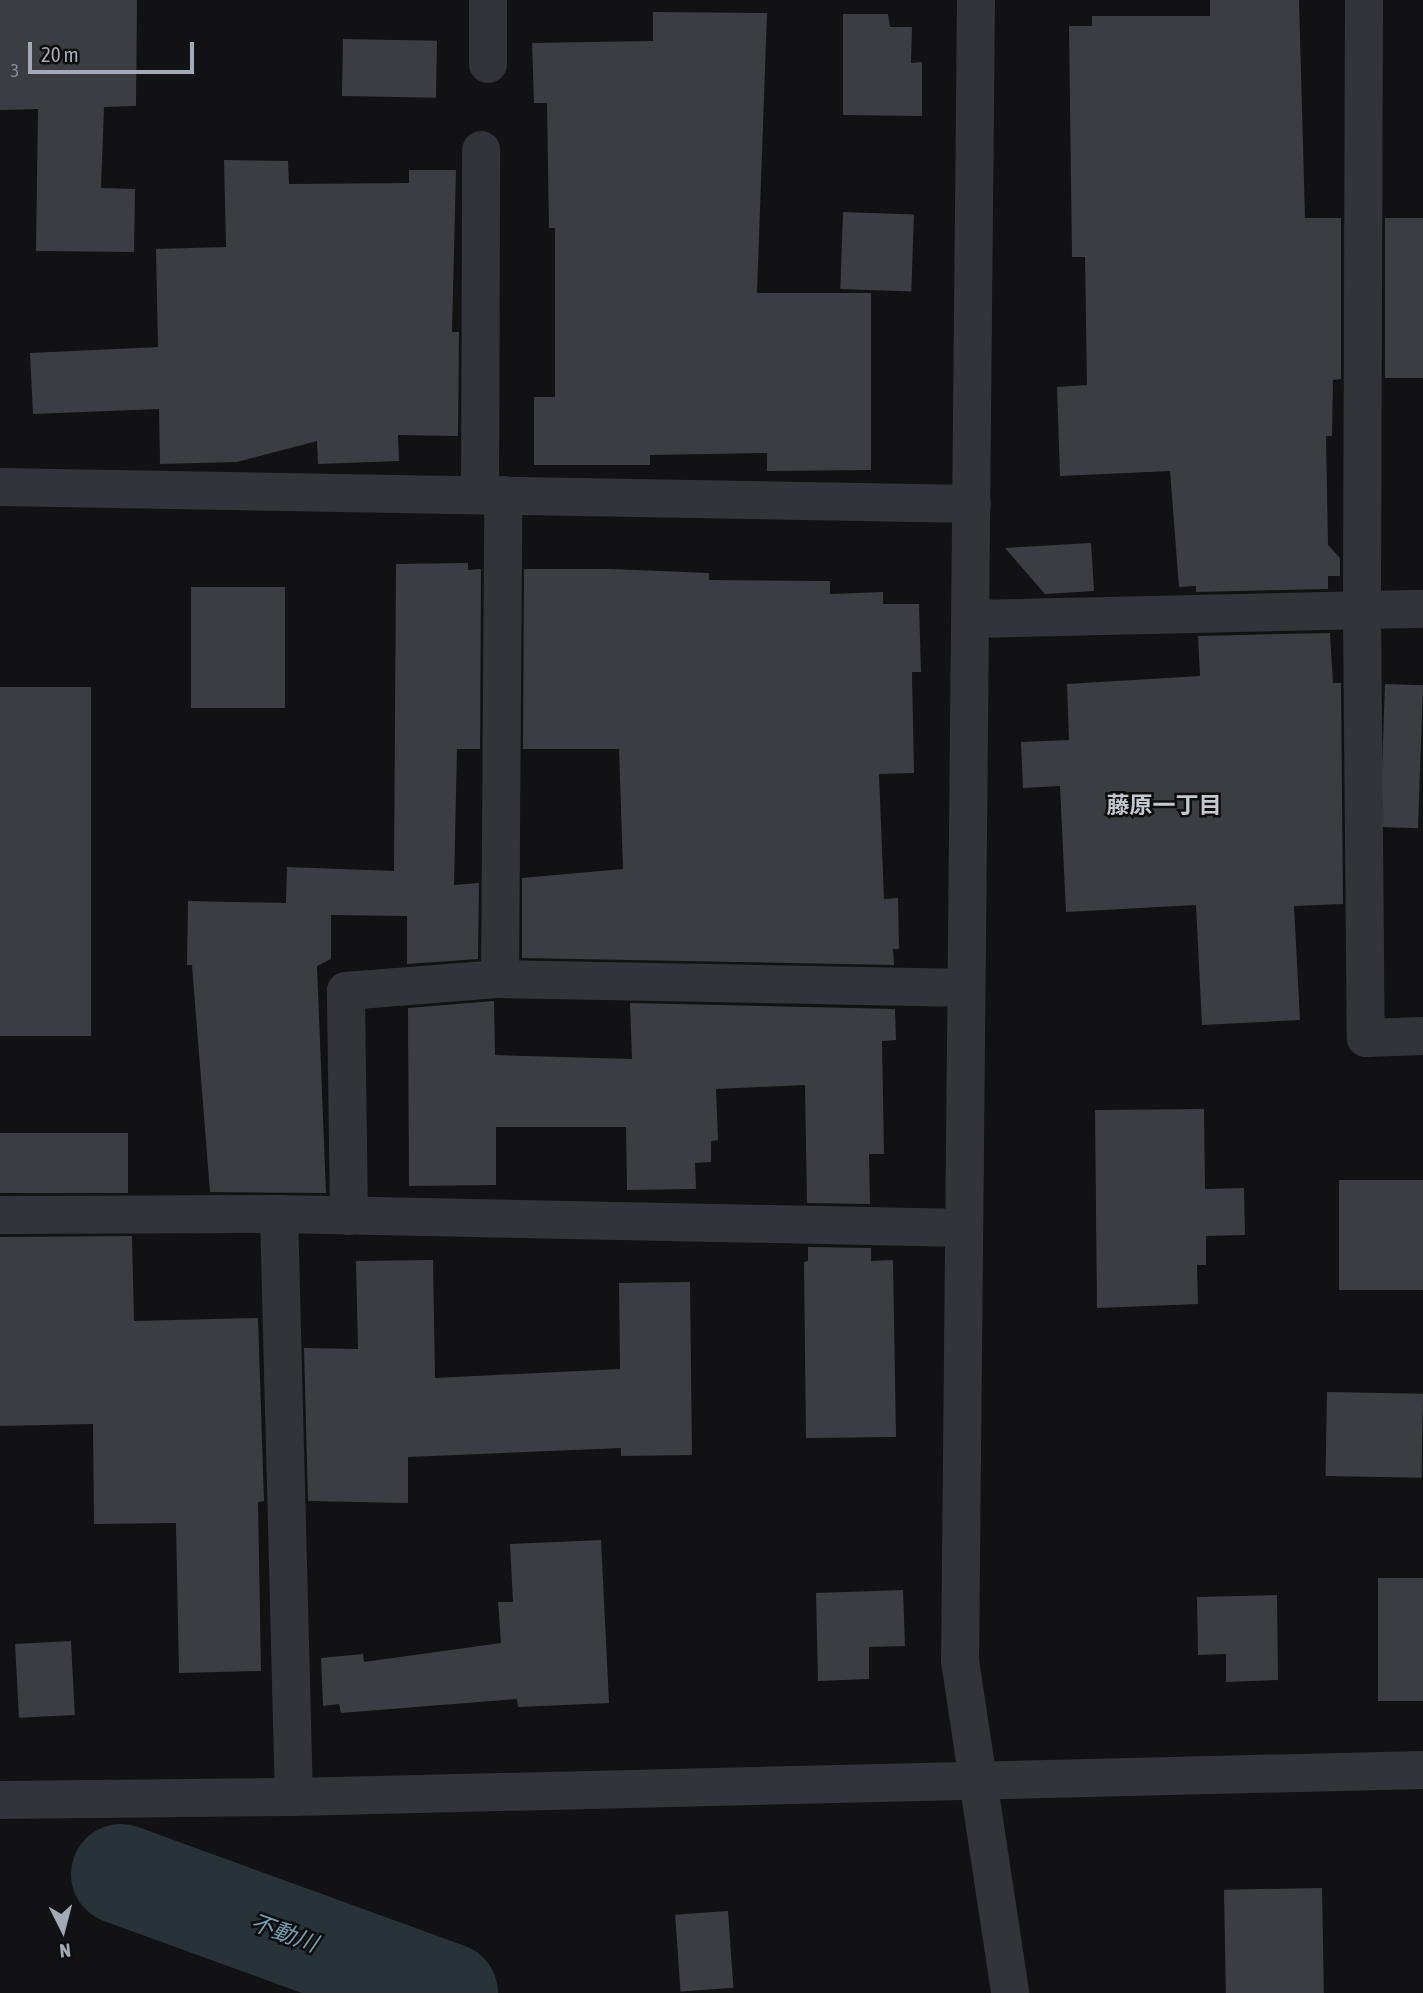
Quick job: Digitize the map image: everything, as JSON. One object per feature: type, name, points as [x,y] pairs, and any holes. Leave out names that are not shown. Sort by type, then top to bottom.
[{"type":"street","points":[[488,0],[488,64]]},
{"type":"street","points":[[976,0],[960,1661],[975,1781],[1010,1993]]},
{"type":"street","points":[[1364,0],[1362,610],[1366,1038],[1423,1036]]},
{"type":"street","points":[[481,150],[500,979]]},
{"type":"street","points":[[0,487],[972,504]]},
{"type":"street","points":[[972,619],[1423,608]]},
{"type":"street","points":[[349,1216],[346,991],[500,979],[966,988]]},
{"type":"street","points":[[0,1215],[279,1214],[963,1228]]},
{"type":"street","points":[[279,1214],[295,1797]]},
{"type":"street","points":[[0,1800],[295,1797],[1423,1770]]},
{"type":"building","points":[[0,0],[137,0],[136,106],[104,107],[101,188],[135,189],[134,252],[36,251],[38,109],[0,110]]},
{"type":"building","points":[[1210,0],[1299,0],[1305,218],[1341,218],[1341,379],[1333,380],[1332,436],[1326,436],[1328,545],[1340,558],[1340,576],[1328,576],[1328,589],[1196,592],[1196,586],[1179,587],[1170,471],[1060,476],[1057,387],[1087,385],[1085,257],[1072,257],[1069,26],[1092,26],[1092,16],[1210,16]]},
{"type":"building","points":[[653,12],[767,13],[757,293],[871,293],[871,470],[767,471],[767,453],[650,455],[650,465],[534,465],[534,397],[555,397],[555,228],[549,228],[547,103],[534,103],[532,43],[653,41]]},
{"type":"building","points":[[843,14],[888,14],[890,27],[912,27],[911,63],[922,62],[922,116],[843,115]]},
{"type":"building","points":[[343,39],[437,41],[436,98],[342,96]]},
{"type":"building","points":[[224,160],[288,161],[289,184],[409,183],[409,170],[456,170],[452,332],[459,332],[458,436],[398,435],[399,461],[318,464],[317,441],[237,462],[160,464],[159,409],[33,414],[30,353],[158,347],[156,249],[226,247]]},
{"type":"building","points":[[843,212],[914,214],[911,291],[840,289]]},
{"type":"building","points":[[1385,218],[1423,218],[1423,378],[1385,378]]},
{"type":"building","points":[[1091,543],[1094,591],[1045,594],[1005,548]]},
{"type":"building","points":[[468,563],[468,570],[481,569],[480,749],[457,749],[454,885],[479,883],[478,959],[407,964],[407,916],[331,915],[331,959],[317,966],[326,1193],[210,1192],[192,965],[187,965],[188,901],[286,903],[287,867],[394,871],[396,564]]},
{"type":"building","points":[[524,569],[709,573],[709,580],[830,581],[830,594],[883,592],[883,604],[919,604],[921,672],[912,672],[914,773],[879,774],[884,899],[898,898],[899,949],[893,949],[894,965],[522,958],[522,878],[623,869],[619,749],[523,749]]},
{"type":"building","points":[[191,587],[285,587],[285,708],[191,708]]},
{"type":"building","points":[[1330,633],[1333,683],[1341,683],[1343,904],[1294,906],[1300,1020],[1202,1025],[1196,905],[1066,912],[1060,786],[1023,788],[1021,742],[1069,740],[1067,684],[1200,676],[1198,636]]},
{"type":"building","points":[[1385,684],[1423,685],[1418,828],[1380,827]]},
{"type":"building","points":[[0,687],[91,687],[91,1036],[0,1036]]},
{"type":"building","points":[[494,1001],[495,1055],[632,1059],[630,1003],[895,1009],[896,1040],[882,1041],[884,1154],[869,1154],[870,1204],[807,1203],[805,1085],[716,1089],[718,1140],[711,1141],[711,1162],[695,1163],[696,1189],[627,1190],[626,1127],[496,1127],[496,1185],[409,1186],[408,1008]]},
{"type":"building","points":[[1204,1109],[1205,1189],[1244,1188],[1245,1235],[1206,1236],[1206,1265],[1197,1265],[1198,1304],[1097,1308],[1095,1110]]},
{"type":"building","points":[[0,1133],[128,1133],[128,1193],[0,1193]]},
{"type":"building","points":[[1339,1180],[1423,1180],[1423,1290],[1339,1290]]},
{"type":"building","points":[[132,1236],[134,1321],[258,1318],[264,1501],[258,1502],[261,1671],[179,1673],[176,1523],[94,1524],[93,1424],[0,1426],[0,1237]]},
{"type":"building","points":[[808,1247],[871,1248],[871,1261],[893,1260],[896,1437],[806,1438],[804,1262],[808,1261]]},
{"type":"building","points":[[433,1260],[435,1378],[620,1369],[619,1283],[690,1282],[692,1455],[621,1456],[621,1448],[408,1457],[408,1503],[308,1501],[304,1348],[358,1349],[356,1261]]},
{"type":"building","points":[[1327,1392],[1423,1394],[1422,1478],[1326,1476]]},
{"type":"building","points":[[601,1540],[609,1703],[518,1707],[517,1699],[341,1713],[339,1704],[323,1706],[321,1658],[363,1654],[364,1662],[501,1643],[498,1602],[513,1602],[510,1544]]},
{"type":"building","points":[[1378,1578],[1423,1578],[1423,1701],[1378,1701]]},
{"type":"building","points":[[903,1590],[905,1646],[869,1647],[869,1679],[818,1681],[816,1593]]},
{"type":"building","points":[[1277,1595],[1278,1680],[1226,1682],[1226,1654],[1198,1655],[1197,1597]]},
{"type":"building","points":[[71,1641],[75,1715],[19,1718],[15,1644]]},
{"type":"building","points":[[1322,1888],[1324,1993],[1226,1993],[1224,1890]]},
{"type":"building","points":[[728,1911],[733,1988],[681,1992],[675,1915]]},
{"type":"waterway","name":"不動川","points":[[121,1874],[448,1993]]},
{"type":"district","name":"藤原一丁目","points":[[1164,805]]}]
